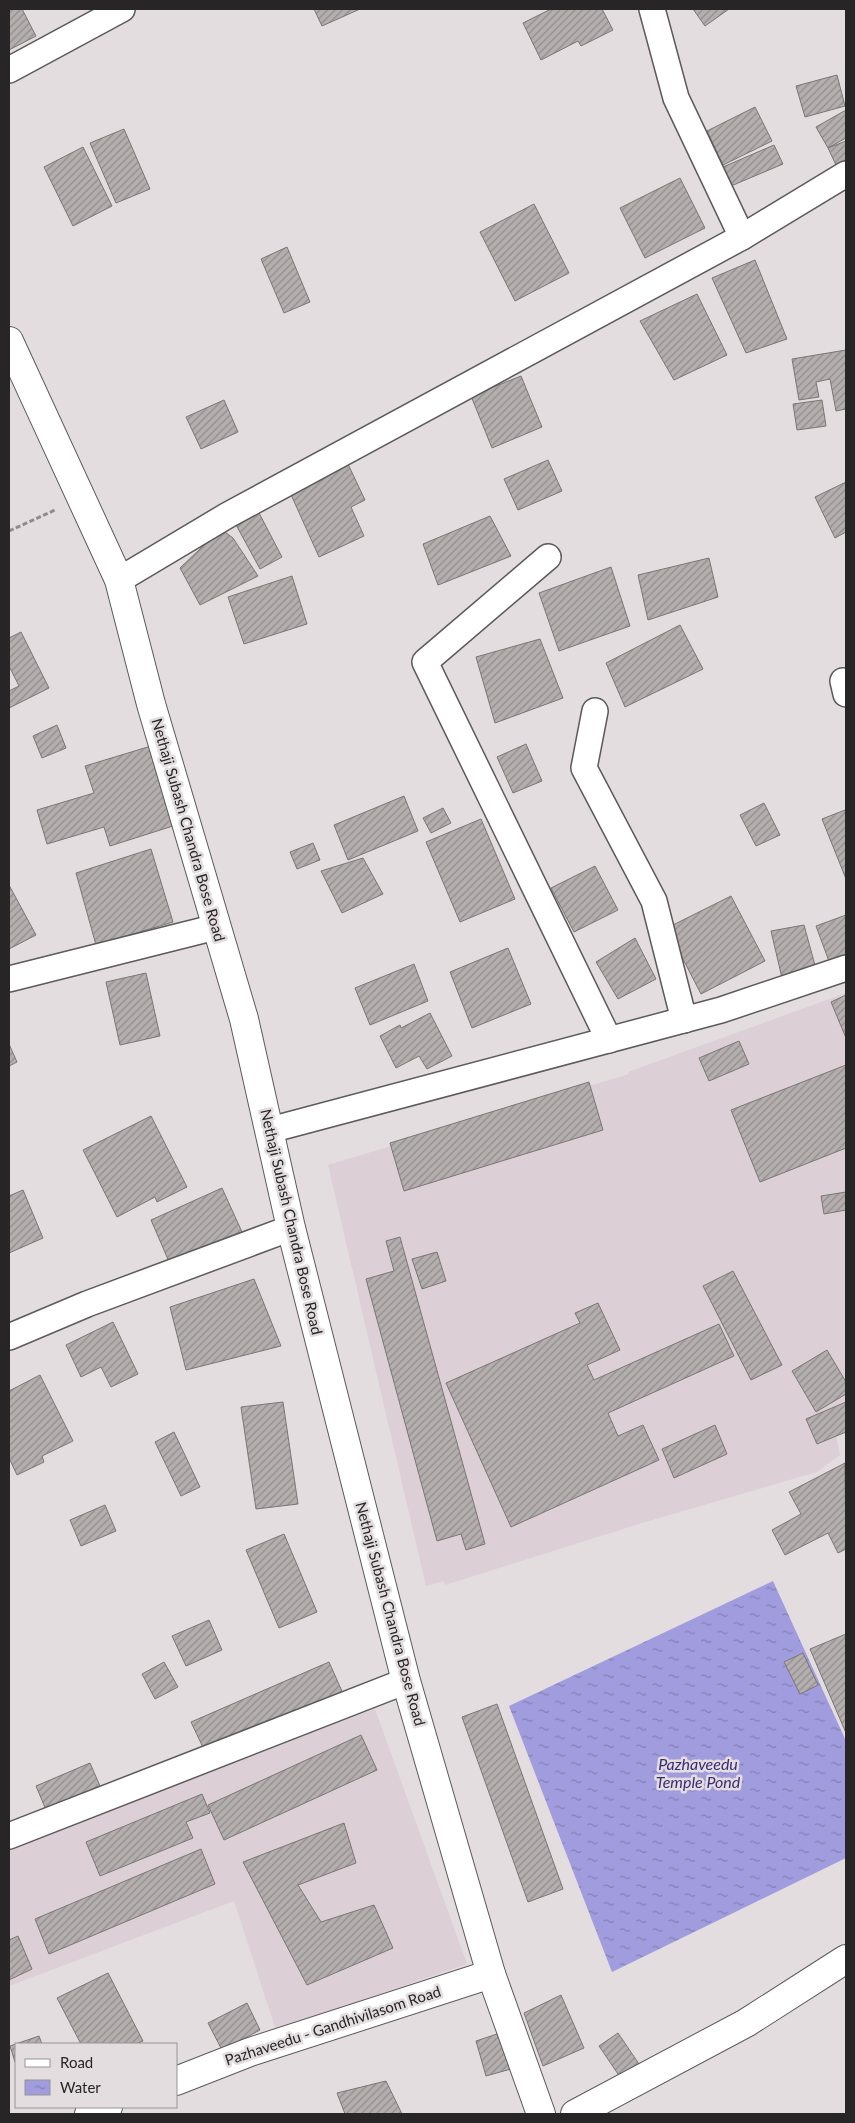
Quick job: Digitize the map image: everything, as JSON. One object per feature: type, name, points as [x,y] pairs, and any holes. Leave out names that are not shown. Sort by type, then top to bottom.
[{"type":"main road","name":"Nethaji Subash Chandra Bose Road","points":[[9,341],[119,580],[151,704],[244,1019],[291,1228],[406,1681],[491,1974],[541,2114]]},
{"type":"main road","points":[[575,2114],[746,2023],[846,1959]]},
{"type":"main road","name":"Pazhaveedu - Gandhivilasom Road","points":[[178,2080],[250,2052],[491,1974]]},
{"type":"main road","points":[[89,2114],[105,2108]]},
{"type":"street","points":[[9,70],[122,9]]},
{"type":"street","points":[[652,9],[676,98],[742,236]]},
{"type":"street","points":[[119,580],[228,514],[742,236],[846,174]]},
{"type":"street","points":[[548,558],[425,662],[609,1040]]},
{"type":"street","points":[[595,711],[584,768],[654,901],[684,1020]]},
{"type":"street","points":[[9,979],[216,927]]},
{"type":"street","points":[[270,1130],[684,1020],[846,968]]},
{"type":"street","points":[[9,1337],[88,1304],[291,1228]]},
{"type":"street","points":[[9,1836],[406,1681]]},
{"type":"path","points":[[9,531],[80,498]]},
{"type":"shaded area","points":[[846,993],[846,1406],[832,1417],[840,1455],[817,1472],[642,1523],[445,1585],[444,1581],[426,1586],[328,1165],[629,1074],[628,1072]]},
{"type":"shaded area","points":[[375,1709],[467,1964],[276,2030],[234,1901],[9,1986],[9,1842]]},
{"type":"water","name":"Pazhaveedu Temple Pond","points":[[773,1581],[846,1741],[846,1858],[612,1972],[509,1706]]},
{"type":"building","points":[[9,9],[22,9],[36,36],[9,50]]},
{"type":"building","points":[[314,9],[360,9],[322,26]]},
{"type":"building","points":[[551,9],[602,9],[613,30],[581,46],[578,41],[541,60],[523,23]]},
{"type":"building","points":[[693,9],[729,9],[705,26]]},
{"type":"building","points":[[837,75],[845,106],[805,117],[796,86]]},
{"type":"building","points":[[755,107],[772,141],[723,165],[707,131]]},
{"type":"building","points":[[846,110],[846,138],[828,148],[816,127]]},
{"type":"building","points":[[124,129],[150,189],[116,203],[90,143]]},
{"type":"building","points":[[846,141],[846,160],[836,165],[828,148]]},
{"type":"building","points":[[774,145],[783,164],[731,186],[723,167]]},
{"type":"building","points":[[83,147],[112,206],[73,226],[44,167]]},
{"type":"building","points":[[680,178],[705,228],[645,258],[620,208]]},
{"type":"building","points":[[534,204],[569,273],[515,301],[480,232]]},
{"type":"building","points":[[287,247],[310,302],[284,313],[261,259]]},
{"type":"building","points":[[755,260],[787,339],[746,353],[712,278]]},
{"type":"building","points":[[697,294],[727,355],[674,380],[640,321]]},
{"type":"building","points":[[846,350],[846,409],[836,411],[830,379],[816,382],[819,397],[799,400],[792,359]]},
{"type":"building","points":[[521,376],[542,427],[492,448],[471,396]]},
{"type":"building","points":[[224,400],[238,432],[201,449],[186,417]]},
{"type":"building","points":[[822,400],[826,426],[797,430],[793,404]]},
{"type":"building","points":[[548,460],[562,491],[518,510],[504,479]]},
{"type":"building","points":[[347,462],[365,500],[351,507],[364,536],[319,557],[288,488]]},
{"type":"building","points":[[846,482],[846,532],[835,538],[815,497]]},
{"type":"building","points":[[258,511],[282,557],[260,569],[235,523]]},
{"type":"building","points":[[490,516],[511,556],[438,585],[423,544]]},
{"type":"building","points":[[221,529],[233,538],[258,576],[200,605],[180,568]]},
{"type":"building","points":[[709,558],[718,597],[648,620],[638,575]]},
{"type":"building","points":[[611,567],[630,626],[559,651],[539,593]]},
{"type":"building","points":[[292,576],[307,624],[244,644],[228,597]]},
{"type":"building","points":[[680,625],[703,669],[625,707],[606,663]]},
{"type":"building","points":[[21,632],[49,688],[9,708],[9,691],[19,686],[9,666],[9,638]]},
{"type":"building","points":[[540,639],[563,698],[495,723],[476,657]]},
{"type":"building","points":[[57,725],[66,748],[42,758],[33,736]]},
{"type":"building","points":[[526,744],[542,781],[513,793],[497,757]]},
{"type":"building","points":[[151,746],[176,825],[110,846],[104,827],[47,844],[37,810],[94,793],[85,766]]},
{"type":"building","points":[[404,796],[418,831],[348,860],[334,825]]},
{"type":"building","points":[[764,803],[780,835],[756,846],[740,815]]},
{"type":"building","points":[[443,808],[451,823],[431,833],[423,818]]},
{"type":"building","points":[[845,810],[846,813],[846,879],[822,819]]},
{"type":"building","points":[[481,819],[515,899],[460,922],[426,842]]},
{"type":"building","points":[[313,843],[320,860],[297,869],[290,852]]},
{"type":"building","points":[[151,849],[173,922],[96,945],[76,873]]},
{"type":"building","points":[[363,858],[383,894],[342,913],[321,871]]},
{"type":"building","points":[[595,866],[618,910],[574,932],[551,888]]},
{"type":"building","points":[[9,885],[36,935],[9,949]]},
{"type":"building","points":[[731,896],[765,961],[701,994],[667,928]]},
{"type":"building","points":[[846,915],[846,958],[830,964],[816,926]]},
{"type":"building","points":[[804,925],[816,969],[782,978],[771,931]]},
{"type":"building","points":[[635,938],[656,979],[618,999],[596,962]]},
{"type":"building","points":[[508,948],[531,1004],[472,1028],[450,972]]},
{"type":"building","points":[[414,964],[428,1001],[370,1025],[355,988]]},
{"type":"building","points":[[146,973],[160,1036],[120,1045],[106,982]]},
{"type":"building","points":[[846,995],[846,1038],[831,1002]]},
{"type":"building","points":[[430,1013],[452,1056],[427,1069],[419,1056],[396,1068],[380,1036],[400,1025],[401,1028]]},
{"type":"building","points":[[739,1041],[749,1064],[709,1081],[699,1058]]},
{"type":"building","points":[[9,1044],[17,1062],[9,1066]]},
{"type":"building","points":[[846,1065],[846,1148],[760,1182],[731,1110]]},
{"type":"building","points":[[589,1082],[603,1130],[404,1191],[390,1143]]},
{"type":"building","points":[[151,1116],[187,1187],[157,1202],[155,1197],[117,1217],[83,1150]]},
{"type":"building","points":[[222,1188],[242,1232],[170,1264],[151,1220]]},
{"type":"building","points":[[23,1190],[43,1238],[9,1253],[9,1196]]},
{"type":"building","points":[[846,1192],[846,1210],[824,1214],[821,1196]]},
{"type":"building","points":[[400,1237],[485,1544],[466,1550],[461,1534],[437,1541],[366,1279],[394,1271],[386,1241]]},
{"type":"building","points":[[437,1252],[446,1281],[422,1289],[412,1259]]},
{"type":"building","points":[[733,1271],[782,1365],[751,1380],[703,1286]]},
{"type":"building","points":[[254,1279],[281,1346],[186,1370],[170,1307]]},
{"type":"building","points":[[598,1303],[620,1350],[587,1365],[594,1380],[719,1324],[734,1356],[608,1413],[618,1436],[643,1425],[659,1460],[511,1527],[446,1383],[580,1323],[575,1313]]},
{"type":"building","points":[[113,1322],[138,1374],[111,1387],[101,1367],[81,1377],[66,1345]]},
{"type":"building","points":[[827,1350],[846,1382],[846,1394],[816,1412],[792,1371]]},
{"type":"building","points":[[40,1375],[73,1441],[42,1456],[44,1462],[17,1475],[9,1458],[9,1391]]},
{"type":"building","points":[[283,1402],[298,1504],[256,1509],[241,1407]]},
{"type":"building","points":[[846,1402],[846,1432],[817,1444],[806,1419]]},
{"type":"building","points":[[715,1425],[727,1454],[674,1478],[662,1449]]},
{"type":"building","points":[[174,1432],[200,1487],[181,1496],[155,1442]]},
{"type":"building","points":[[845,1463],[846,1549],[838,1553],[828,1533],[785,1555],[772,1530],[801,1514],[789,1492]]},
{"type":"building","points":[[105,1505],[116,1531],[81,1546],[70,1520]]},
{"type":"building","points":[[284,1534],[317,1612],[279,1628],[246,1550]]},
{"type":"building","points":[[209,1620],[222,1650],[186,1666],[172,1636]]},
{"type":"building","points":[[846,1634],[846,1733],[810,1649]]},
{"type":"building","points":[[803,1653],[818,1685],[800,1694],[784,1662]]},
{"type":"building","points":[[164,1662],[178,1687],[155,1699],[142,1674]]},
{"type":"building","points":[[329,1662],[345,1698],[208,1758],[191,1722]]},
{"type":"building","points":[[497,1704],[563,1889],[528,1902],[462,1717]]},
{"type":"building","points":[[361,1735],[377,1770],[224,1840],[208,1805]]},
{"type":"building","points":[[90,1763],[103,1793],[49,1817],[36,1786]]},
{"type":"building","points":[[202,1794],[210,1813],[186,1822],[193,1838],[100,1876],[86,1842]]},
{"type":"building","points":[[344,1823],[356,1863],[298,1885],[321,1922],[374,1905],[393,1948],[307,1985],[243,1862]]},
{"type":"building","points":[[201,1849],[215,1884],[49,1954],[35,1919]]},
{"type":"building","points":[[18,1936],[32,1969],[9,1980],[9,1940]]},
{"type":"building","points":[[108,1973],[143,2041],[138,2043],[80,2043],[57,1998]]},
{"type":"building","points":[[561,1995],[584,2048],[543,2066],[524,2013]]},
{"type":"building","points":[[247,2003],[260,2030],[222,2050],[208,2023]]},
{"type":"building","points":[[500,2033],[511,2069],[486,2076],[476,2041]]},
{"type":"building","points":[[618,2033],[639,2064],[620,2077],[599,2046]]},
{"type":"building","points":[[39,2036],[42,2043],[19,2043]]},
{"type":"building","points":[[15,2044],[15,2062],[10,2046]]},
{"type":"building","points":[[386,2081],[402,2114],[345,2114],[337,2093]]}]
